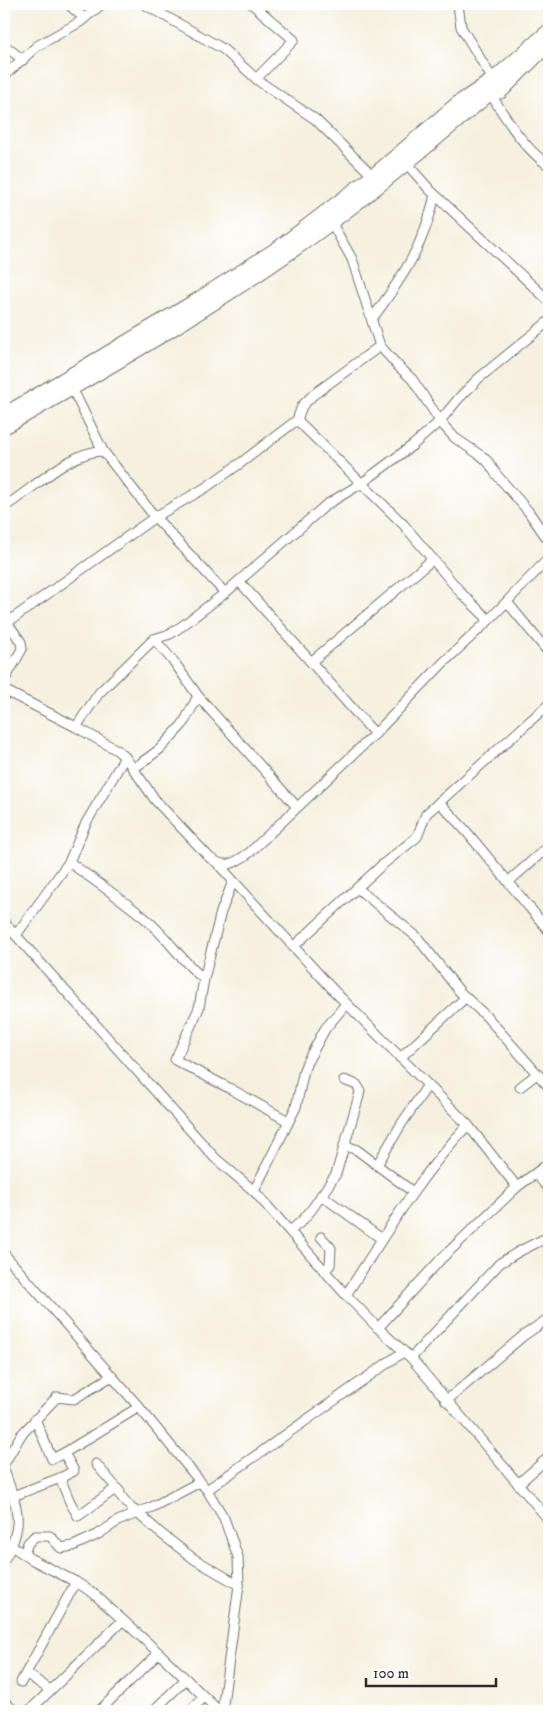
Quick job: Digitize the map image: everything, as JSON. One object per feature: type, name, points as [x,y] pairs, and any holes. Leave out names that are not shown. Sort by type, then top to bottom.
[{"type":"main road","points":[[4,415],[196,301],[276,249],[373,176],[457,104],[494,88],[549,31]]},
{"type":"main road","points":[[4,428],[201,312],[331,222],[407,164],[549,43]]},
{"type":"street","points":[[68,4],[84,18]]},
{"type":"street","points":[[4,76],[37,46],[84,18],[102,4]]},
{"type":"street","points":[[144,4],[223,49],[256,78],[315,119],[373,176]]},
{"type":"street","points":[[252,4],[294,40],[256,78]]},
{"type":"street","points":[[458,4],[461,27],[516,134],[549,166]]},
{"type":"street","points":[[4,45],[23,60]]},
{"type":"street","points":[[407,164],[435,195],[549,301]]},
{"type":"street","points":[[372,319],[399,283],[415,255],[432,210],[435,195]]},
{"type":"street","points":[[331,222],[352,260],[380,346],[399,368],[412,379],[440,421],[455,438],[484,457],[528,511],[549,541]]},
{"type":"street","points":[[76,727],[99,693],[154,639],[170,634],[239,581],[326,505],[362,483],[413,444],[440,421],[478,378],[549,321]]},
{"type":"street","points":[[4,681],[22,649],[21,642],[6,620],[156,517],[205,488],[297,420],[302,406],[313,395],[380,346]]},
{"type":"street","points":[[72,388],[103,451],[156,517],[224,593]]},
{"type":"street","points":[[297,420],[404,525],[462,594],[489,620]]},
{"type":"street","points":[[4,507],[65,463],[96,451],[103,451]]},
{"type":"street","points":[[217,863],[235,863],[249,852],[375,734],[442,663],[489,620],[549,558]]},
{"type":"street","points":[[311,662],[433,559]]},
{"type":"street","points":[[239,581],[375,734]]},
{"type":"street","points":[[507,602],[549,653]]},
{"type":"street","points":[[154,639],[174,662],[198,696],[297,807]]},
{"type":"street","points":[[4,692],[76,727],[117,750],[125,757],[156,801],[217,863],[346,1004],[468,1125],[517,1187]]},
{"type":"street","points":[[134,769],[160,749],[183,724],[198,696]]},
{"type":"street","points":[[293,947],[357,888],[417,837],[426,814],[549,704]]},
{"type":"street","points":[[16,935],[69,862],[86,824],[125,757]]},
{"type":"street","points":[[439,802],[466,831],[549,931]]},
{"type":"street","points":[[508,882],[549,846]]},
{"type":"street","points":[[69,862],[148,920],[190,968],[204,979]]},
{"type":"street","points":[[233,881],[221,912],[204,979],[199,1008],[175,1060],[288,1121]]},
{"type":"street","points":[[357,888],[417,937],[466,997],[487,1017],[549,1087]]},
{"type":"street","points":[[4,922],[215,1158],[254,1191],[346,1295],[411,1358],[549,1520]]},
{"type":"street","points":[[400,1058],[466,997]]},
{"type":"street","points":[[254,1191],[296,1106],[304,1070],[325,1029],[346,1004]]},
{"type":"street","points":[[520,1086],[537,1074]]},
{"type":"street","points":[[290,1231],[312,1209],[336,1174],[360,1090],[357,1085],[344,1080]]},
{"type":"street","points":[[377,1165],[428,1085]]},
{"type":"street","points":[[346,1295],[413,1192],[442,1152],[468,1125]]},
{"type":"street","points":[[344,1145],[357,1150],[413,1192]]},
{"type":"street","points":[[378,1328],[441,1259],[517,1187],[549,1163]]},
{"type":"street","points":[[536,1174],[549,1189]]},
{"type":"street","points":[[321,1195],[382,1240]]},
{"type":"street","points":[[321,1237],[331,1248],[330,1265],[324,1271]]},
{"type":"street","points":[[411,1358],[500,1263],[544,1239]]},
{"type":"street","points":[[4,1254],[139,1407],[207,1490],[224,1518],[238,1557],[239,1585],[220,1711]]},
{"type":"street","points":[[446,1401],[515,1342],[549,1318]]},
{"type":"street","points":[[207,1490],[403,1352]]},
{"type":"street","points":[[4,1464],[21,1435],[57,1397],[74,1399],[112,1376]]},
{"type":"street","points":[[36,1419],[52,1459],[139,1407]]},
{"type":"street","points":[[13,1496],[74,1471],[64,1453]]},
{"type":"street","points":[[518,1484],[549,1457]]},
{"type":"street","points":[[96,1464],[136,1514]]},
{"type":"street","points":[[4,1470],[18,1516],[17,1534],[12,1548],[4,1560]]},
{"type":"street","points":[[60,1478],[78,1516],[115,1489],[136,1514],[194,1559],[239,1585]]},
{"type":"street","points":[[24,1554],[28,1543],[35,1536],[50,1536],[62,1548],[67,1549],[97,1535],[118,1520],[136,1514],[200,1482]]},
{"type":"street","points":[[4,1542],[93,1593],[122,1622],[220,1711]]},
{"type":"street","points":[[20,1682],[76,1582]]},
{"type":"street","points":[[29,1711],[122,1622]]},
{"type":"street","points":[[99,1711],[158,1653]]},
{"type":"street","points":[[26,1672],[50,1690]]},
{"type":"street","points":[[153,1711],[186,1679]]},
{"type":"street","points":[[190,1711],[204,1697]]},
{"type":"street","points":[[4,1701],[14,1711]]}]
